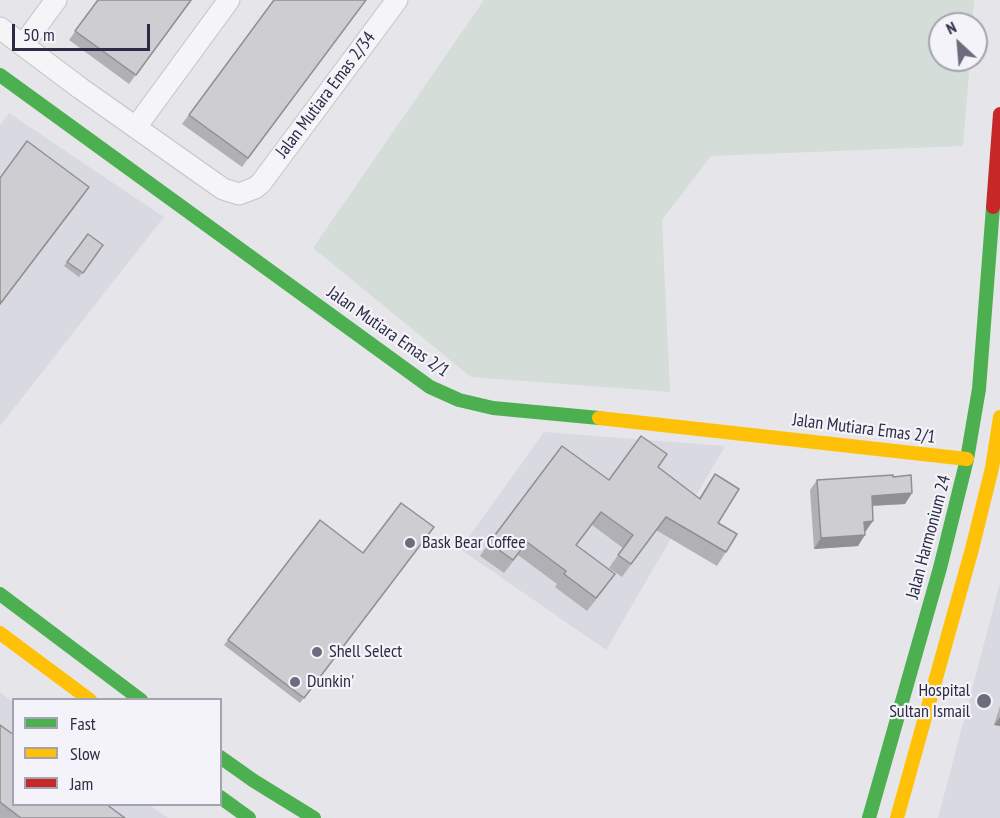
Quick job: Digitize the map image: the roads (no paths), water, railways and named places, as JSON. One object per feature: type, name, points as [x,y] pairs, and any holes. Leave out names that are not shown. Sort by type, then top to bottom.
[{"type":"street","points":[[23,45],[56,0]]},
{"type":"street","points":[[0,28],[136,127],[229,0]]},
{"type":"street","name":"Jalan Mutiara Emas 2/34","points":[[136,127],[223,189],[239,194],[255,189],[397,0]]},
{"type":"street","points":[[0,97],[5,78]]},
{"type":"street","name":"Jalan Mutiara Emas 2/1","points":[[5,78],[430,387],[459,400],[493,408],[681,426],[967,459]]},
{"type":"street","name":"Jalan Harmonium 24","points":[[869,818],[940,568],[967,459],[994,296],[1000,114]]},
{"type":"street","points":[[897,818],[972,549],[992,468],[1000,417]]},
{"type":"street","points":[[0,594],[140,698]]},
{"type":"street","points":[[0,633],[89,698]]},
{"type":"street","points":[[222,758],[314,818]]},
{"type":"street","points":[[222,798],[249,818]]},
{"type":"place","name":"Bask Bear Coffee","points":[[410,543]]},
{"type":"place","name":"Shell Select","points":[[317,652]]},
{"type":"place","name":"Dunkin'","points":[[295,682]]},
{"type":"place","name":"Hospital Sultan Ismail","points":[[984,701]]}]
